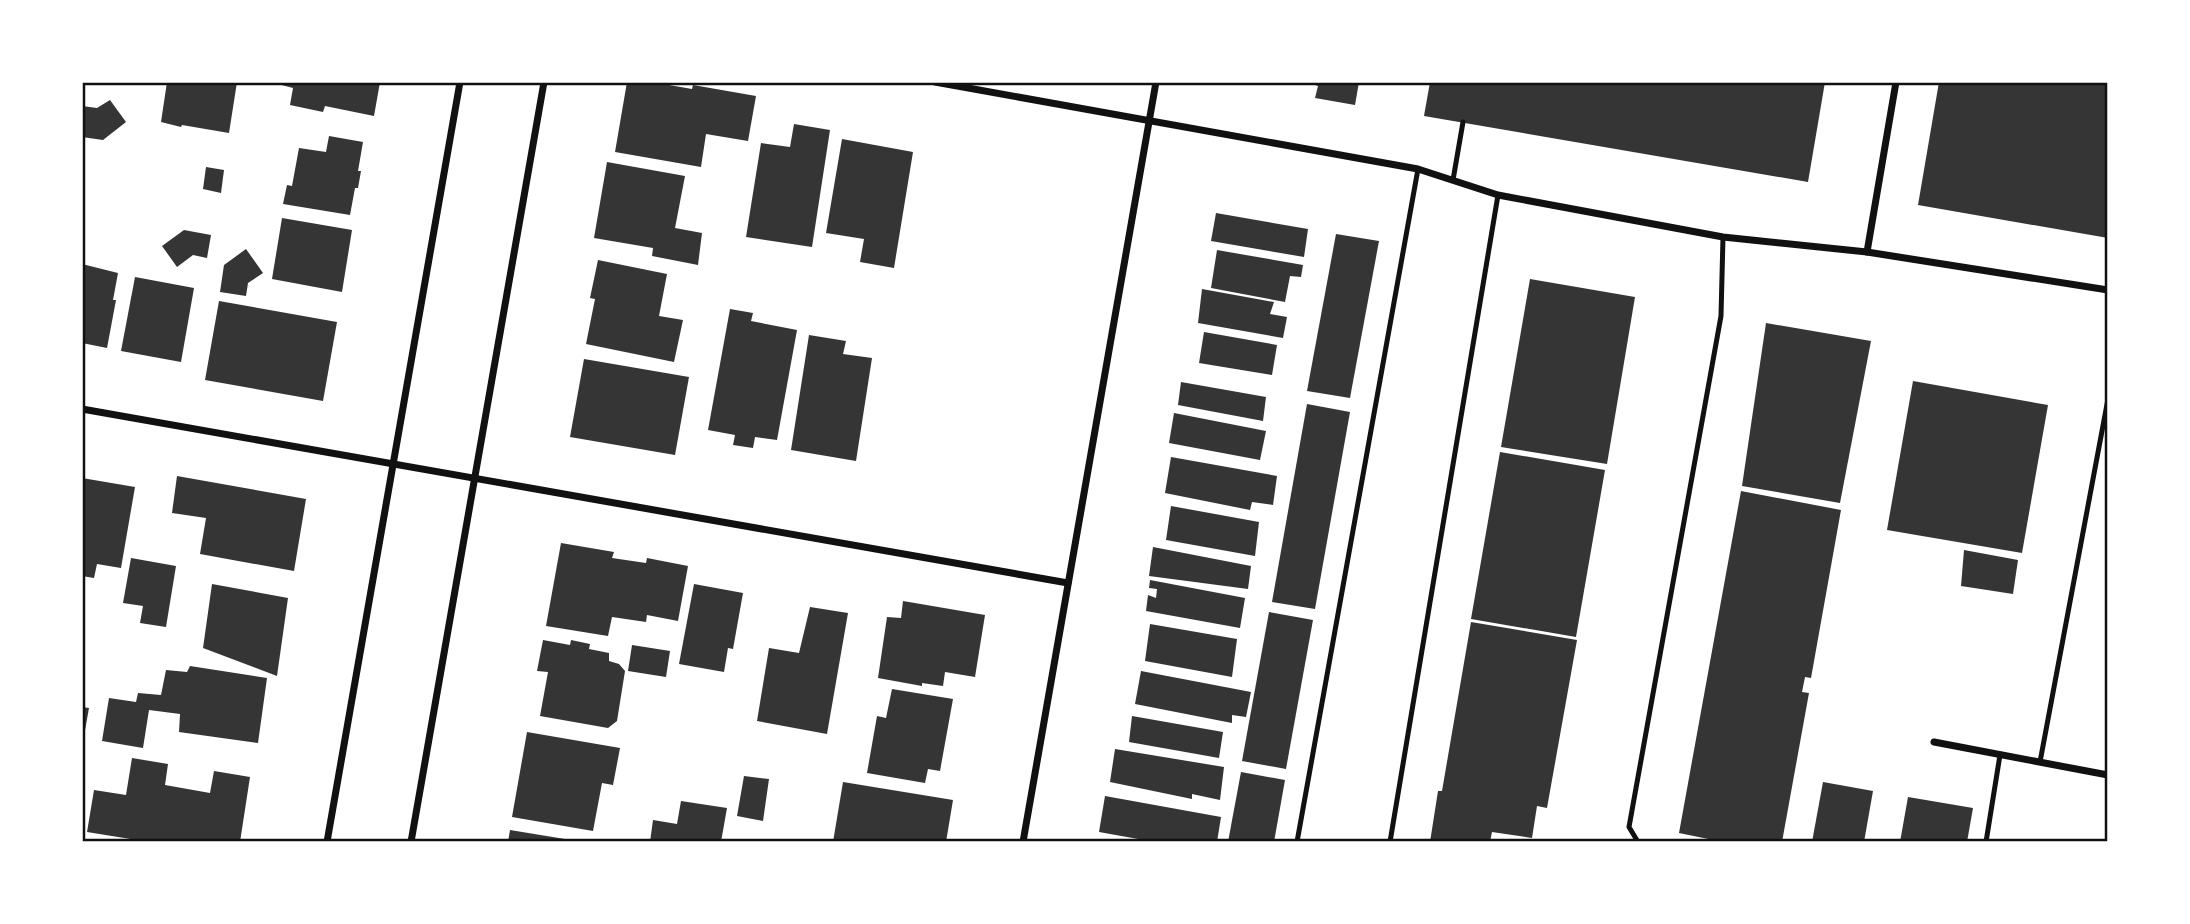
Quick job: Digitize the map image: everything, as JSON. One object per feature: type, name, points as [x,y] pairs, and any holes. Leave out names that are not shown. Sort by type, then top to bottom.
[{"type":"street","points":[[327,842],[460,82]]},
{"type":"street","points":[[411,842],[544,82]]},
{"type":"street","points":[[935,82],[1418,169],[1498,195],[1723,237],[1867,252],[2108,290]]},
{"type":"street","points":[[1023,842],[1156,82]]},
{"type":"street","points":[[1867,252],[1896,82]]},
{"type":"street","points":[[82,409],[1068,583]]},
{"type":"street","points":[[1934,742],[2108,775]]},
{"type":"lane","points":[[1453,180],[1463,122]]},
{"type":"lane","points":[[1297,842],[1418,169]]},
{"type":"lane","points":[[1390,842],[1498,195]]},
{"type":"lane","points":[[1638,842],[1629,827],[1721,316],[1723,237]]},
{"type":"lane","points":[[2040,762],[2108,399]]},
{"type":"lane","points":[[1986,842],[2000,755]]},
{"type":"building","points":[[167,82],[237,82],[229,133],[161,122]]},
{"type":"building","points":[[270,82],[380,82],[374,116],[325,106],[323,112],[290,105],[293,88]]},
{"type":"building","points":[[627,82],[652,82],[692,89],[693,85],[756,96],[748,141],[706,134],[701,167],[615,152]]},
{"type":"building","points":[[1307,82],[1359,82],[1355,105],[1315,98],[1318,86]]},
{"type":"building","points":[[1430,82],[1825,82],[1808,182],[1424,116]]},
{"type":"building","points":[[1939,82],[2108,82],[2108,238],[1918,205]]},
{"type":"building","points":[[110,100],[126,122],[103,140],[82,137],[82,106],[97,108]]},
{"type":"building","points":[[794,124],[830,130],[812,247],[746,237],[761,143],[790,147]]},
{"type":"building","points":[[329,136],[363,142],[358,188],[355,188],[350,215],[283,204],[287,185],[292,186],[299,148],[326,152]]},
{"type":"building","points":[[842,139],[913,152],[894,268],[860,262],[864,239],[826,233]]},
{"type":"building","points":[[607,162],[685,176],[675,228],[702,233],[698,265],[652,256],[653,248],[594,238]]},
{"type":"building","points":[[206,167],[224,170],[221,193],[203,189]]},
{"type":"building","points":[[1216,213],[1308,229],[1304,257],[1211,241]]},
{"type":"building","points":[[282,218],[352,230],[342,292],[272,279]]},
{"type":"building","points":[[184,230],[211,235],[207,258],[193,255],[177,267],[162,246]]},
{"type":"building","points":[[1336,234],[1379,241],[1350,398],[1307,391]]},
{"type":"building","points":[[246,249],[263,273],[248,283],[246,296],[220,292],[224,265]]},
{"type":"building","points":[[1217,250],[1303,265],[1301,277],[1290,276],[1285,302],[1211,288]]},
{"type":"building","points":[[598,260],[667,274],[659,316],[683,320],[674,362],[586,344],[595,299],[590,298]]},
{"type":"building","points":[[82,264],[118,273],[107,348],[82,343]]},
{"type":"building","points":[[135,277],[194,288],[181,362],[121,351]]},
{"type":"building","points":[[1530,279],[1635,297],[1607,464],[1501,447]]},
{"type":"building","points":[[1202,289],[1274,302],[1270,314],[1287,317],[1283,338],[1198,323]]},
{"type":"building","points":[[219,301],[337,322],[323,401],[205,380]]},
{"type":"building","points":[[730,309],[753,313],[751,321],[797,330],[777,440],[755,437],[753,448],[733,445],[735,435],[708,430]]},
{"type":"building","points":[[1766,323],[1871,341],[1840,503],[1742,486]]},
{"type":"building","points":[[1204,332],[1277,345],[1272,375],[1199,363]]},
{"type":"building","points":[[809,335],[846,341],[843,354],[872,358],[856,461],[791,450]]},
{"type":"building","points":[[584,359],[689,377],[675,455],[570,437]]},
{"type":"building","points":[[1913,381],[2048,405],[2022,553],[1887,530]]},
{"type":"building","points":[[1181,382],[1266,397],[1263,421],[1178,405]]},
{"type":"building","points":[[1307,404],[1350,412],[1315,609],[1272,602]]},
{"type":"building","points":[[1174,413],[1266,431],[1260,460],[1169,443]]},
{"type":"building","points":[[1500,452],[1605,470],[1576,637],[1471,619]]},
{"type":"building","points":[[1171,457],[1277,476],[1273,505],[1252,502],[1250,510],[1165,493]]},
{"type":"building","points":[[177,476],[306,499],[294,571],[200,554],[206,518],[172,513]]},
{"type":"building","points":[[82,478],[135,487],[121,568],[97,564],[94,578],[82,576]]},
{"type":"building","points":[[1741,491],[1841,510],[1811,678],[1805,677],[1802,692],[1809,693],[1782,842],[1723,842],[1679,833]]},
{"type":"building","points":[[1171,506],[1259,522],[1255,556],[1166,540]]},
{"type":"building","points":[[561,543],[614,552],[612,558],[646,563],[647,558],[688,566],[678,621],[647,615],[646,622],[612,617],[608,636],[546,626]]},
{"type":"building","points":[[1153,547],[1251,566],[1248,589],[1149,576]]},
{"type":"building","points":[[1964,550],[2018,560],[2013,594],[1961,586]]},
{"type":"building","points":[[131,558],[176,566],[166,627],[140,623],[143,606],[123,603]]},
{"type":"building","points":[[1150,580],[1245,598],[1240,628],[1146,611],[1148,595],[1156,598],[1157,589],[1149,588]]},
{"type":"building","points":[[212,584],[288,598],[277,676],[203,648]]},
{"type":"building","points":[[694,584],[743,593],[733,649],[728,648],[724,672],[679,664]]},
{"type":"building","points":[[903,601],[985,615],[975,677],[945,672],[943,686],[922,683],[922,686],[878,678],[887,617],[901,618]]},
{"type":"building","points":[[810,607],[848,613],[827,734],[757,721],[769,648],[799,653]]},
{"type":"building","points":[[1269,612],[1313,620],[1286,769],[1242,761]]},
{"type":"building","points":[[1471,622],[1577,640],[1547,808],[1537,806],[1532,838],[1492,832],[1490,842],[1430,842],[1438,791],[1442,791]]},
{"type":"building","points":[[1150,624],[1237,639],[1232,677],[1145,661]]},
{"type":"building","points":[[543,640],[570,645],[571,640],[590,644],[589,649],[609,653],[609,661],[619,664],[625,671],[617,721],[608,728],[540,716],[548,672],[537,671]]},
{"type":"building","points":[[632,645],[670,651],[666,677],[628,671]]},
{"type":"building","points":[[190,666],[267,678],[258,743],[179,732],[180,714],[149,710],[143,748],[102,741],[109,698],[136,702],[138,693],[161,695],[166,670],[187,672]]},
{"type":"building","points":[[1141,671],[1251,692],[1246,717],[1232,715],[1232,723],[1135,704]]},
{"type":"building","points":[[892,689],[953,699],[940,771],[928,769],[925,783],[867,773],[877,716],[886,718]]},
{"type":"building","points":[[82,707],[89,708],[84,736],[82,736]]},
{"type":"building","points":[[1132,716],[1223,732],[1219,758],[1129,742]]},
{"type":"building","points":[[527,732],[620,748],[613,785],[602,783],[593,831],[512,817]]},
{"type":"building","points":[[1115,749],[1224,767],[1220,800],[1192,794],[1192,799],[1110,782]]},
{"type":"building","points":[[132,758],[168,764],[165,785],[210,793],[214,771],[250,777],[240,842],[149,842],[87,832],[94,790],[126,795]]},
{"type":"building","points":[[1241,772],[1285,780],[1274,842],[1228,842]]},
{"type":"building","points":[[744,776],[769,779],[763,821],[737,816]]},
{"type":"building","points":[[843,782],[953,800],[946,842],[833,842]]},
{"type":"building","points":[[1823,782],[1873,791],[1864,842],[1812,842]]},
{"type":"building","points":[[1105,796],[1221,817],[1217,842],[1155,842],[1099,832]]},
{"type":"building","points":[[1908,797],[1973,808],[1967,842],[1900,842]]},
{"type":"building","points":[[681,801],[727,808],[721,842],[650,842],[653,820],[677,824]]},
{"type":"building","points":[[510,830],[571,840],[571,842],[508,842]]}]
